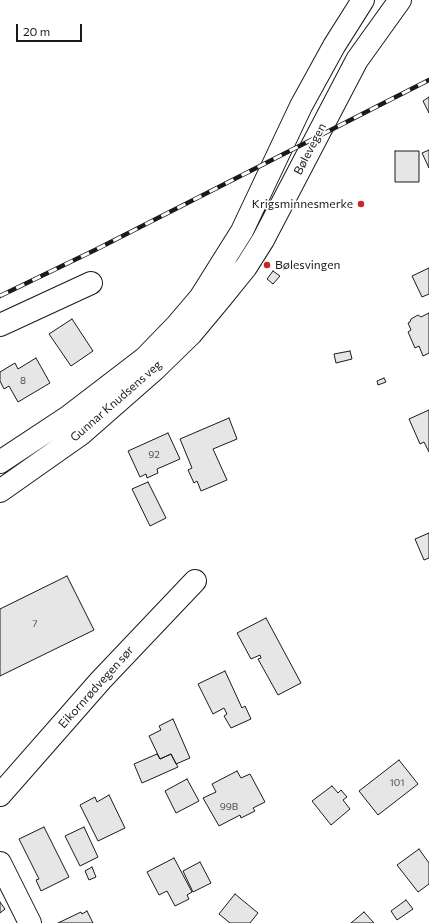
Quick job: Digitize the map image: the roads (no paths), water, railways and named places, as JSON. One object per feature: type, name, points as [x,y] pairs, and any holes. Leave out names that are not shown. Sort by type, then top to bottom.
[{"type":"main road","name":"Bølevegen","points":[[200,298],[242,231],[301,106],[334,46],[363,0]]},
{"type":"main road","name":"Bølevegen","points":[[222,298],[246,267],[263,240],[358,60],[400,0]]},
{"type":"main road","points":[[0,325],[91,283]]},
{"type":"main road","name":"Gunnar Knudsens veg","points":[[0,462],[68,417],[145,358],[177,325],[200,298]]},
{"type":"main road","name":"Gunnar Knudsens veg","points":[[0,491],[81,434],[154,370],[192,334],[222,298]]},
{"type":"main road","name":"Eikornrødvegen sør","points":[[0,796],[96,685],[195,581]]},
{"type":"main road","points":[[0,863],[30,923]]},
{"type":"railway","points":[[0,296],[95,250],[429,80]]},
{"type":"place","name":"Krigsminnesmerke","points":[[361,204]]},
{"type":"place","name":"Bølesvingen","points":[[267,265]]}]
